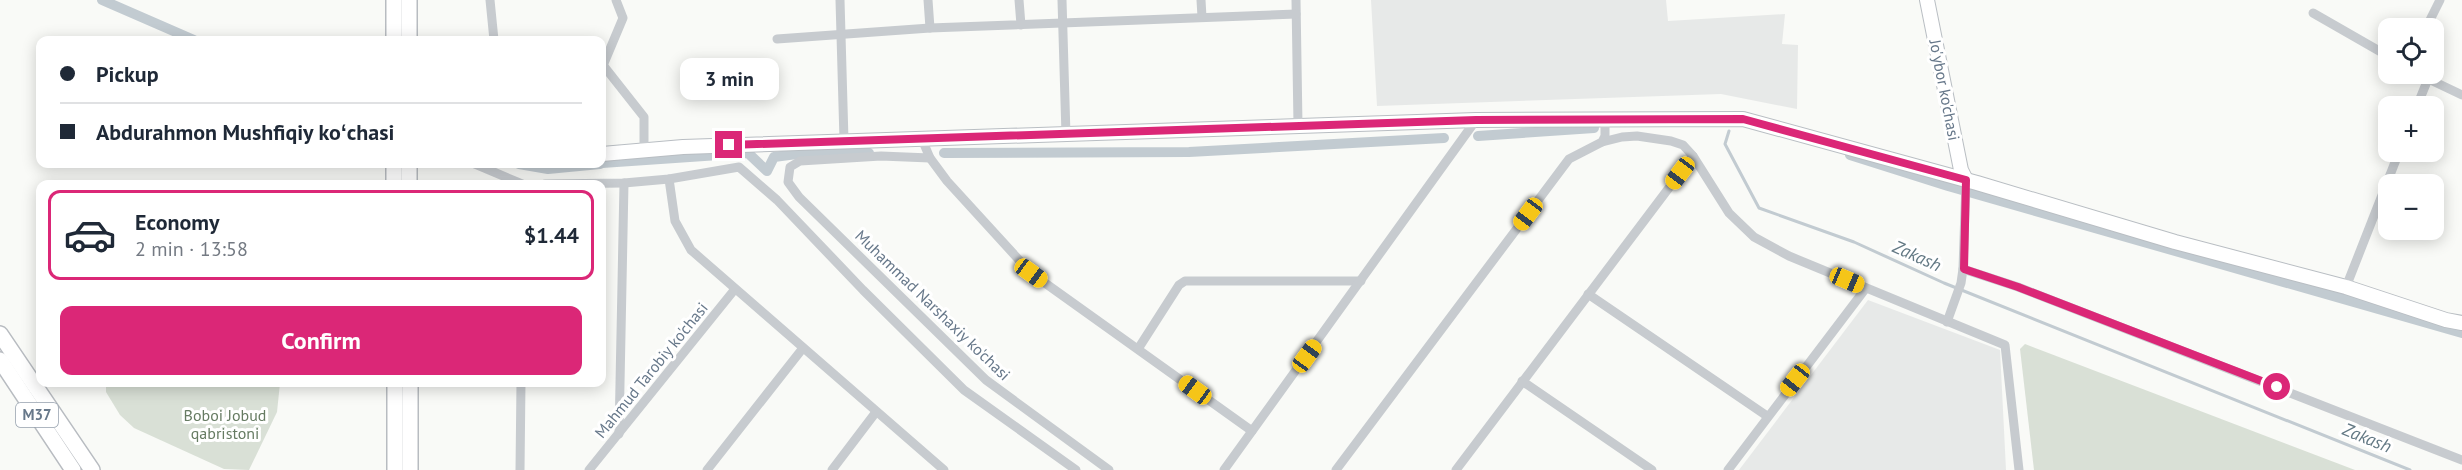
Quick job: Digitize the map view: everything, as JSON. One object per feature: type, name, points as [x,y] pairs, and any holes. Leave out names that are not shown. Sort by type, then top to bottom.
[{"type":"main road","points":[[394,0],[394,36]]},
{"type":"main road","points":[[409,0],[409,36]]},
{"type":"main road","name":"M37","points":[[0,334],[92,470]]},
{"type":"main road","name":"M37","points":[[0,360],[73,470]]},
{"type":"main road","points":[[395,387],[395,470]]},
{"type":"main road","points":[[410,387],[410,470]]},
{"type":"street","points":[[489,0],[494,36]]},
{"type":"street","points":[[606,58],[623,18],[616,0]]},
{"type":"street","points":[[840,0],[844,140]]},
{"type":"street","points":[[928,0],[930,28]]},
{"type":"street","points":[[1019,0],[1021,25]]},
{"type":"street","points":[[1062,0],[1066,135]]},
{"type":"street","points":[[1201,0],[1202,17]]},
{"type":"street","points":[[1296,0],[1298,125]]},
{"type":"street","name":"Jo'ybor ko'chasi","points":[[1927,0],[1961,170],[1967,183]]},
{"type":"street","points":[[2431,18],[2440,0]]},
{"type":"street","points":[[777,39],[930,28],[1296,14]]},
{"type":"street","points":[[2313,14],[2378,50]]},
{"type":"street","points":[[606,72],[644,117],[644,150]]},
{"type":"street","points":[[2439,84],[2462,95]]},
{"type":"street","points":[[1602,142],[1605,136],[1605,119]]},
{"type":"street","points":[[606,154],[844,140],[1066,135],[1298,125],[1476,120],[1743,119],[2175,243],[2346,287],[2446,320],[2462,323]]},
{"type":"street","points":[[1224,470],[1476,120]]},
{"type":"street","points":[[1336,470],[1569,159],[1602,142],[1637,136],[1683,145],[1693,156],[1729,213],[1754,237],[1789,256],[2005,345],[2019,470]]},
{"type":"street","points":[[921,137],[930,158],[947,181],[1031,273],[1252,431]]},
{"type":"street","name":"Muhammad Narshaxiy ko'chasi","points":[[930,158],[881,156],[800,161],[790,167],[788,182],[799,197],[986,380],[1109,470]]},
{"type":"street","points":[[1461,468],[1522,381],[1693,156]]},
{"type":"street","points":[[2346,287],[2395,162]]},
{"type":"street","points":[[606,183],[669,179],[740,167],[777,200],[863,291],[964,390],[1076,470]]},
{"type":"street","points":[[484,168],[513,180]]},
{"type":"street","points":[[669,179],[675,220],[691,250],[944,470]]},
{"type":"street","points":[[619,434],[624,183]]},
{"type":"street","points":[[1947,322],[1964,269],[1964,202],[1967,183]]},
{"type":"street","points":[[1964,269],[2029,291],[2462,460]]},
{"type":"street","points":[[1138,349],[1179,285],[1185,281],[1361,281]]},
{"type":"street","points":[[1728,470],[1866,288]]},
{"type":"street","name":"Mahmud Tarobiy ko'chasi","points":[[589,470],[735,289]]},
{"type":"street","points":[[1588,294],[1767,416]]},
{"type":"street","points":[[707,470],[803,348]]},
{"type":"street","points":[[1522,381],[1652,470]]},
{"type":"street","points":[[520,470],[521,387]]},
{"type":"street","points":[[832,470],[876,412]]},
{"type":"shaded area","points":[[1371,0],[1666,0],[1668,21],[1785,14],[1782,44],[1798,45],[1797,109],[1721,94],[1377,106]]},
{"type":"shaded area","points":[[1868,300],[2000,350],[2006,470],[1739,470]]},
{"type":"green space","points":[[2025,344],[2355,470],[2034,470],[2020,349]]},
{"type":"green space","name":"Boboi Jobud qabristoni","points":[[106,387],[280,387],[277,412],[249,470],[224,469],[134,428],[120,415],[106,392]]},
{"type":"waterway","points":[[102,0],[185,36]]},
{"type":"waterway","points":[[1478,136],[1594,128]]},
{"type":"waterway","name":"Zakash","points":[[1729,131],[1725,144],[1759,208],[1854,242],[1944,283],[2410,470]]},
{"type":"waterway","points":[[944,153],[1189,152],[1444,138]]},
{"type":"waterway","points":[[606,163],[748,153],[767,171],[774,157],[804,153],[869,153]]},
{"type":"waterway","points":[[1850,155],[1948,186],[2462,333]]},
{"type":"waterway","points":[[542,168],[558,168]]},
{"type":"route","points":[[729,145],[1476,120],[1743,119],[1966,180],[1964,269],[2018,287],[2277,387]]}]
